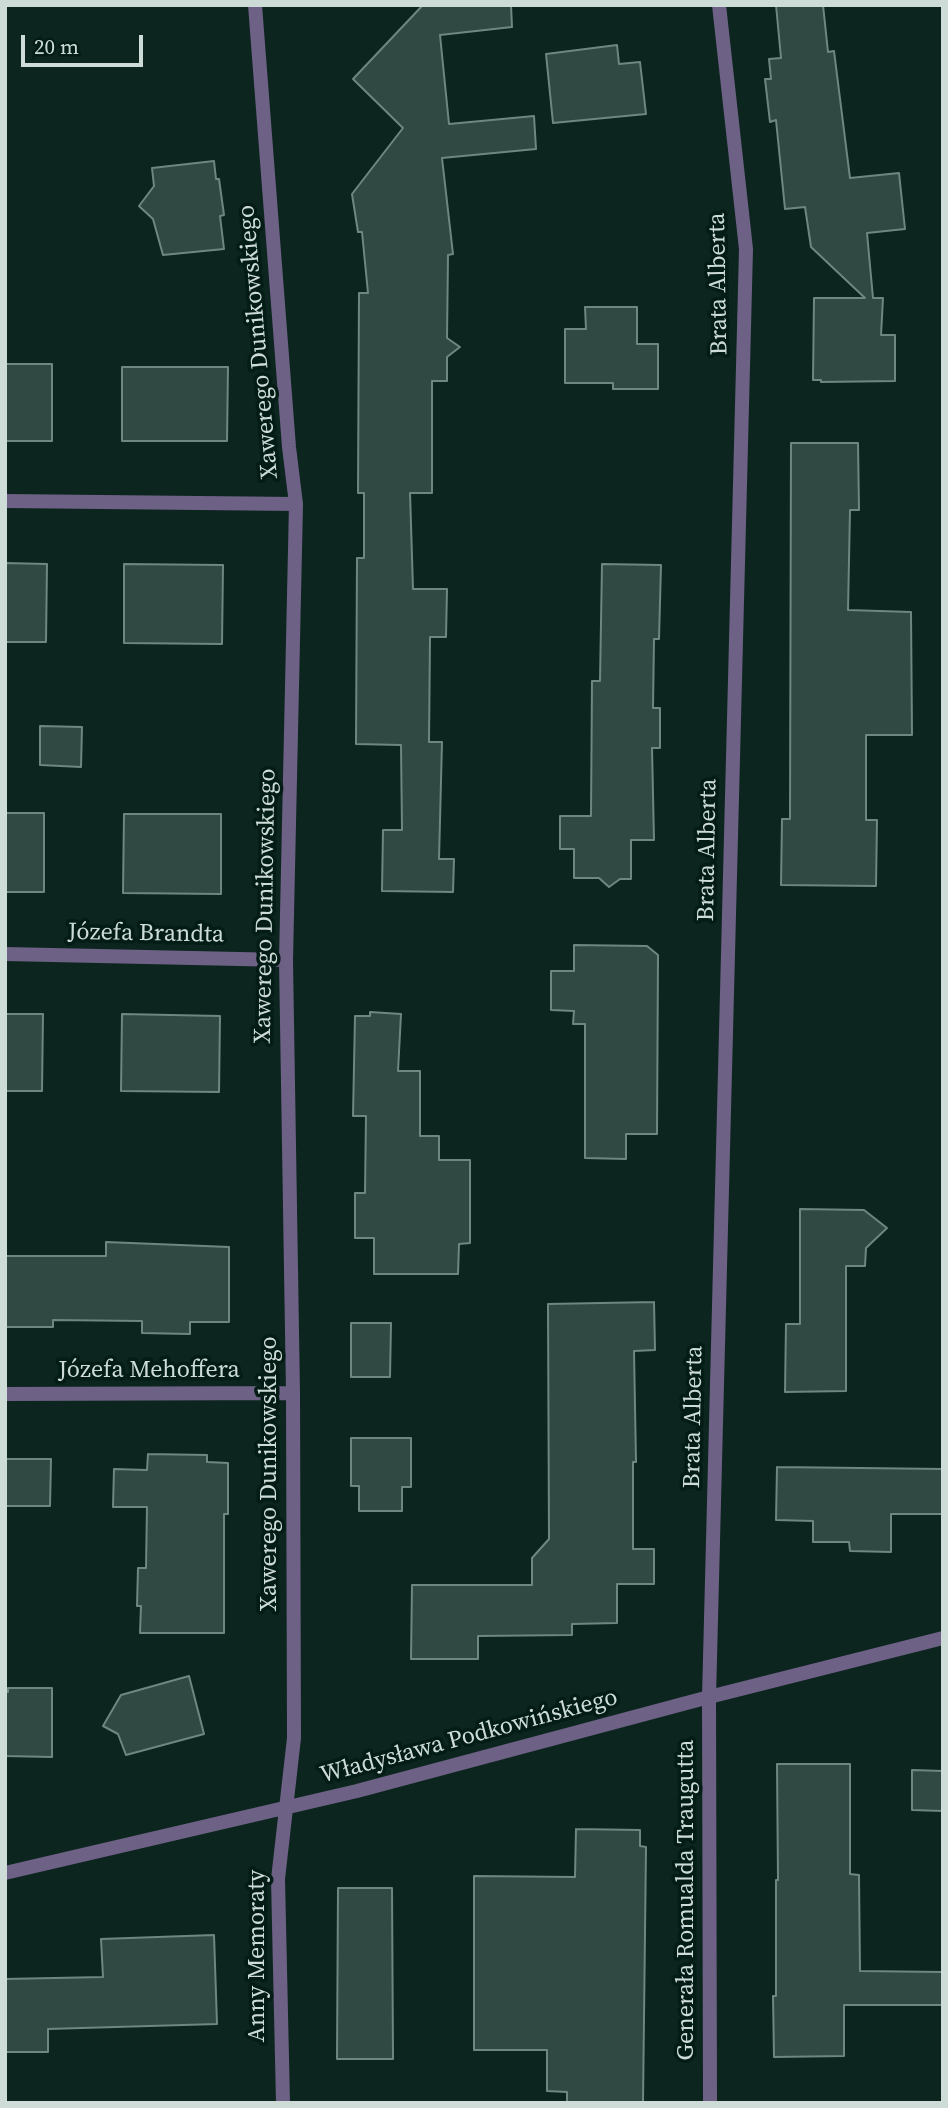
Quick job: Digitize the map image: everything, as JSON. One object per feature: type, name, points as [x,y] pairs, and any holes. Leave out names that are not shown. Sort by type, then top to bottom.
[{"type":"street","name":"Xawerego Dunikowskiego","points":[[255,5],[288,433],[296,504],[286,960],[293,1393],[294,1738],[286,1809]]},
{"type":"street","name":"Brata Alberta","points":[[709,1697],[746,249],[719,5]]},
{"type":"street","points":[[5,501],[296,504]]},
{"type":"street","name":"Józefa Brandta","points":[[5,954],[286,960]]},
{"type":"street","name":"Józefa Mehoffera","points":[[5,1394],[293,1393]]},
{"type":"street","name":"Władysława Podkowińskiego","points":[[5,1873],[286,1809],[943,1638]]},
{"type":"street","name":"Generała Romualda Traugutta","points":[[709,1697],[710,2103]]},
{"type":"street","name":"Anny Memoraty","points":[[283,2103],[278,1879],[286,1809]]},
{"type":"building","points":[[423,5],[511,5],[512,27],[440,35],[449,124],[534,116],[536,149],[442,158],[453,254],[448,255],[447,338],[460,347],[447,357],[447,381],[432,381],[432,493],[410,493],[413,589],[447,589],[446,637],[430,637],[429,742],[442,742],[439,859],[454,859],[453,892],[382,891],[383,830],[402,830],[401,745],[356,744],[357,558],[364,558],[364,493],[358,493],[359,293],[368,293],[362,232],[358,232],[352,194],[403,128],[353,79]]},
{"type":"building","points":[[776,5],[823,5],[828,52],[834,51],[850,178],[899,173],[905,229],[867,233],[873,298],[883,298],[881,335],[895,335],[895,381],[813,380],[814,298],[865,298],[811,247],[805,207],[785,209],[776,120],[770,122],[765,79],[771,79],[769,59],[781,58]]},
{"type":"building","points":[[617,45],[619,64],[640,62],[646,114],[553,123],[546,54]]},
{"type":"building","points":[[214,161],[224,215],[220,216],[224,249],[163,255],[153,219],[139,206],[154,186],[152,168]]},
{"type":"building","points":[[585,307],[637,307],[637,344],[658,344],[658,389],[613,389],[613,383],[565,383],[565,329],[586,329]]},
{"type":"building","points":[[5,364],[52,364],[52,441],[5,441]]},
{"type":"building","points":[[122,367],[228,367],[227,441],[122,441]]},
{"type":"building","points":[[791,443],[858,443],[859,510],[850,510],[848,610],[911,612],[912,735],[866,735],[866,820],[877,820],[876,886],[781,885],[782,819],[790,819]]},
{"type":"building","points":[[5,563],[47,564],[46,642],[5,642]]},
{"type":"building","points":[[124,564],[223,565],[222,644],[124,643]]},
{"type":"building","points":[[602,564],[661,565],[659,639],[654,639],[653,708],[660,708],[660,748],[652,748],[654,840],[631,840],[631,879],[620,879],[609,887],[599,878],[574,878],[574,849],[560,849],[560,816],[591,816],[592,681],[600,681]]},
{"type":"building","points":[[40,726],[82,727],[81,767],[40,765]]},
{"type":"building","points":[[5,813],[44,813],[44,892],[5,892]]},
{"type":"building","points":[[124,814],[221,814],[221,894],[123,893]]},
{"type":"building","points":[[574,945],[647,946],[658,955],[657,1134],[626,1134],[626,1159],[585,1158],[585,1024],[573,1024],[574,1011],[551,1010],[551,971],[574,971]]},
{"type":"building","points":[[370,1012],[401,1014],[398,1071],[420,1071],[420,1136],[439,1136],[439,1160],[470,1160],[470,1243],[459,1244],[458,1274],[374,1274],[374,1238],[355,1238],[355,1193],[365,1193],[366,1116],[353,1116],[355,1016],[370,1016]]},
{"type":"building","points":[[5,1014],[43,1014],[42,1091],[5,1091]]},
{"type":"building","points":[[122,1014],[220,1016],[219,1092],[121,1091]]},
{"type":"building","points":[[800,1209],[864,1210],[887,1228],[866,1248],[865,1266],[846,1266],[846,1391],[785,1392],[786,1324],[800,1324]]},
{"type":"building","points":[[106,1242],[229,1247],[229,1322],[190,1322],[190,1334],[142,1333],[142,1321],[53,1320],[53,1327],[5,1327],[5,1256],[106,1256]]},
{"type":"building","points":[[654,1302],[655,1350],[634,1351],[636,1462],[633,1462],[633,1549],[654,1549],[654,1584],[617,1584],[617,1623],[572,1624],[572,1635],[478,1636],[478,1659],[411,1659],[412,1585],[532,1585],[532,1558],[549,1539],[548,1304]]},
{"type":"building","points":[[351,1323],[391,1323],[390,1377],[351,1377]]},
{"type":"building","points":[[351,1438],[411,1438],[411,1487],[402,1487],[402,1511],[359,1511],[359,1486],[351,1486]]},
{"type":"building","points":[[148,1454],[207,1455],[207,1462],[228,1463],[228,1514],[224,1514],[224,1633],[140,1633],[141,1606],[137,1606],[138,1568],[146,1568],[147,1507],[113,1507],[114,1469],[147,1470]]},
{"type":"building","points":[[5,1459],[51,1459],[50,1506],[5,1506]]},
{"type":"building","points":[[777,1467],[943,1469],[943,1514],[891,1514],[891,1552],[850,1551],[849,1542],[813,1542],[813,1521],[776,1520]]},
{"type":"building","points":[[189,1676],[204,1734],[126,1755],[118,1734],[103,1726],[121,1695]]},
{"type":"building","points":[[8,1688],[52,1688],[52,1757],[5,1756],[5,1692],[8,1692]]},
{"type":"building","points":[[777,1764],[850,1764],[850,1874],[859,1875],[860,1971],[943,1972],[943,2005],[844,2005],[844,2056],[774,2057],[773,1996],[776,1996],[778,1880]]},
{"type":"building","points":[[912,1770],[943,1771],[943,1811],[912,1810]]},
{"type":"building","points":[[576,1829],[640,1830],[640,1846],[646,1847],[643,2103],[567,2102],[567,2092],[547,2091],[547,2050],[474,2050],[474,1876],[575,1877]]},
{"type":"building","points":[[338,1888],[392,1888],[393,2059],[337,2059]]},
{"type":"building","points":[[214,1935],[217,2024],[48,2029],[48,2052],[5,2052],[5,1979],[103,1977],[101,1939]]}]
